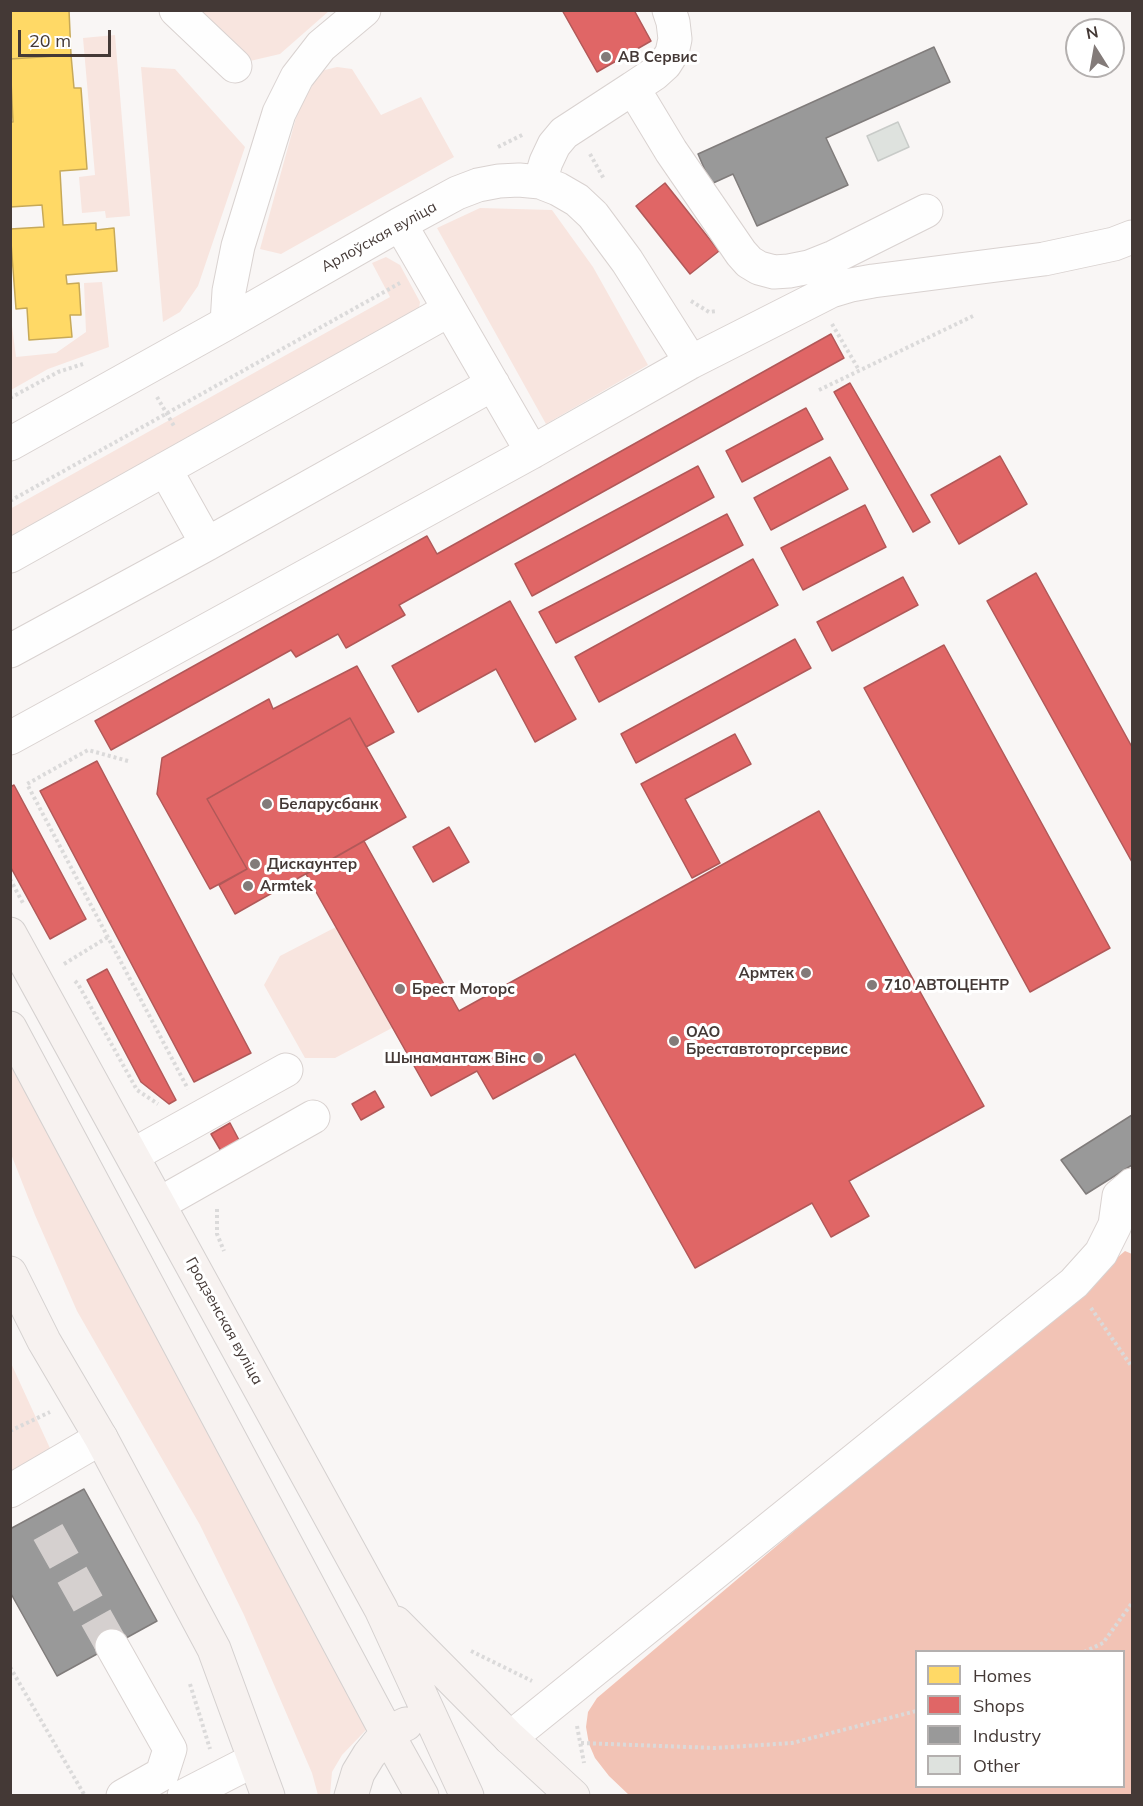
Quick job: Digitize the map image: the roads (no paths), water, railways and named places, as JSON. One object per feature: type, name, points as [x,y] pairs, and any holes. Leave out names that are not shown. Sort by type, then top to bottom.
[{"type":"main road","name":"Гродзенская вуліца","points":[[18,921],[133,1155],[381,1609],[467,1796]]},
{"type":"main road","points":[[10,1028],[422,1796]]},
{"type":"main road","points":[[10,1273],[44,1341],[101,1438],[214,1649],[268,1796]]},
{"type":"main road","points":[[381,1609],[510,1738],[579,1783]]},
{"type":"main road","points":[[351,1796],[358,1773],[387,1733],[428,1713]]},
{"type":"street","points":[[176,10],[235,66]]},
{"type":"street","points":[[227,323],[229,291],[238,246],[279,112],[297,77],[321,46],[364,10]]},
{"type":"street","points":[[669,10],[675,39],[672,53],[665,64],[654,74],[564,133],[546,162],[540,182],[577,200],[593,215],[627,261],[691,362]]},
{"type":"street","points":[[633,88],[671,151],[741,253],[759,268],[774,272],[809,267],[926,211]]},
{"type":"street","name":"Арлоўская вуліца","points":[[10,444],[457,193],[499,181],[540,182]]},
{"type":"street","points":[[400,224],[532,452]]},
{"type":"street","points":[[10,738],[532,452],[691,362],[831,291],[850,285],[1044,259],[1114,244],[1132,237]]},
{"type":"street","points":[[10,556],[449,310]]},
{"type":"street","points":[[10,651],[493,384]]},
{"type":"street","points":[[178,462],[207,544]]},
{"type":"street","points":[[133,1155],[286,1070]]},
{"type":"street","points":[[159,1204],[313,1117]]},
{"type":"street","points":[[510,1738],[1074,1283],[1101,1253],[1115,1225],[1119,1196],[1132,1185]]},
{"type":"street","points":[[10,1491],[101,1438]]},
{"type":"street","points":[[112,1646],[170,1749],[162,1774],[123,1796]]},
{"type":"street","points":[[184,1796],[254,1760]]},
{"type":"tunnel","points":[[48,1532],[112,1646]]},
{"type":"place","name":"АВ Сервис","points":[[606,57]]},
{"type":"place","name":"Беларусбанк","points":[[267,804]]},
{"type":"place","name":"Дискаунтер","points":[[255,864]]},
{"type":"place","name":"Armtek","points":[[248,886]]},
{"type":"place","name":"Армтек","points":[[806,973]]},
{"type":"place","name":"710 АВТОЦЕНТР","points":[[872,985]]},
{"type":"place","name":"Брест Моторс","points":[[400,989]]},
{"type":"place","name":"ОАО Бреставтоторгсервис","points":[[674,1041]]},
{"type":"place","name":"Шынамантаж Вінс","points":[[538,1058]]}]
